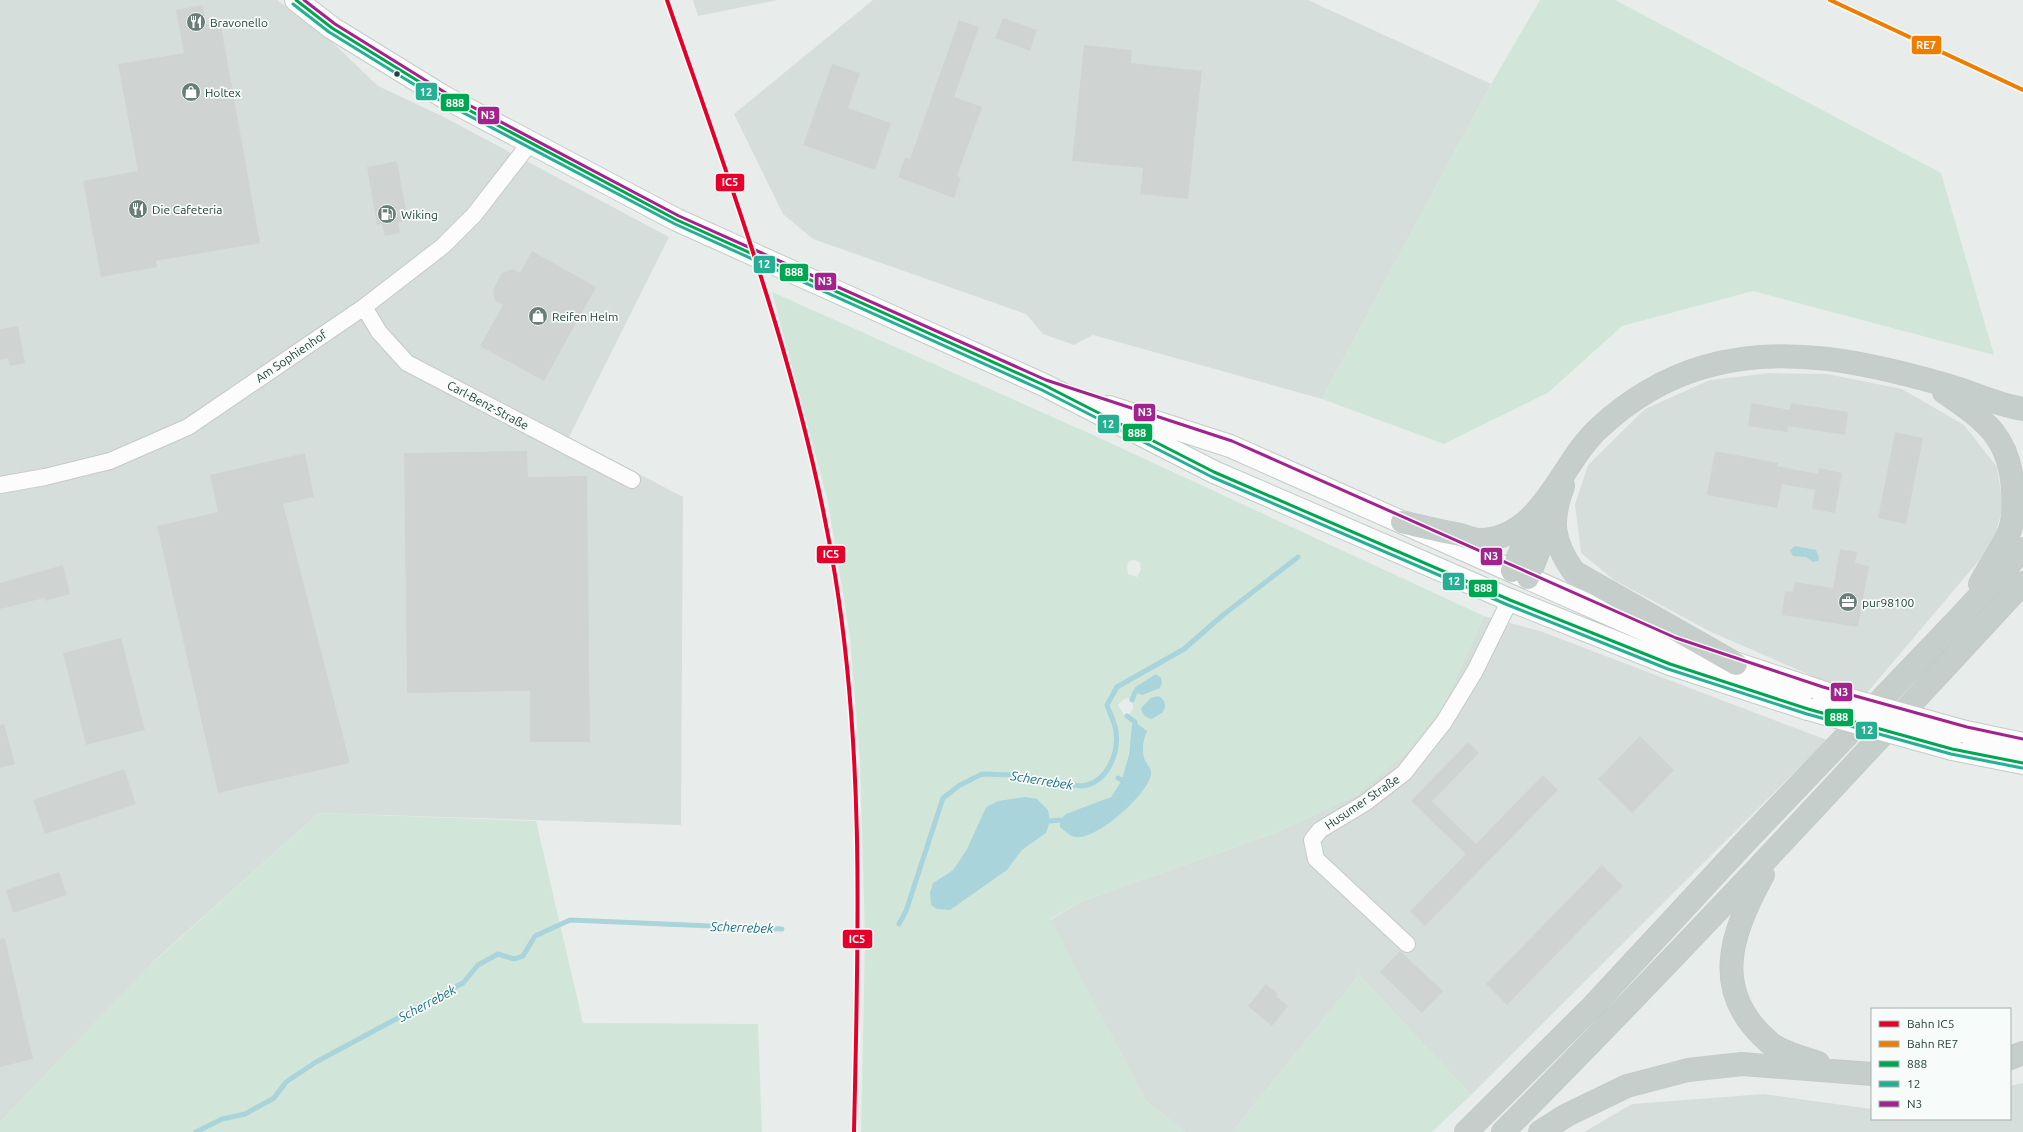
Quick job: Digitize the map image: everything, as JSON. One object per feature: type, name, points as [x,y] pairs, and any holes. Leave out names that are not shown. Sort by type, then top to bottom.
[{"type":"highway","points":[[1520,574],[1547,509],[1573,460],[1597,429],[1632,402],[1654,388],[1704,367],[1753,358],[1830,359],[1863,364],[1915,377],[2023,409]]},
{"type":"highway","points":[[1915,377],[1943,391],[1976,414],[2001,441],[2012,474],[2014,505],[2010,529],[1962,615]]},
{"type":"highway","points":[[1402,522],[1482,540],[1507,535],[1547,509]]},
{"type":"highway","points":[[1547,509],[1563,556],[1574,572],[1736,664]]},
{"type":"highway","points":[[1466,1132],[1592,1007],[1747,840],[2023,549]]},
{"type":"highway","points":[[1503,1132],[1617,1017],[1778,848],[2023,583]]},
{"type":"highway","points":[[1778,848],[1745,908],[1731,960],[1733,993],[1747,1017],[1771,1044],[1792,1054],[1819,1063],[1868,1074]]},
{"type":"highway","points":[[2011,1058],[2023,1053]]},
{"type":"highway","points":[[1540,1132],[1567,1115],[1627,1086],[1688,1070],[1742,1064],[1868,1074]]},
{"type":"main road","points":[[296,0],[332,28],[444,97],[677,220],[1044,385],[1214,472],[1510,600],[1670,664],[1808,709],[1952,749],[2023,764]]},
{"type":"main road","points":[[1044,385],[1230,446],[1674,643],[1822,692],[1966,732],[2023,744]]},
{"type":"main road","points":[[1510,600],[1520,574]]},
{"type":"street","name":"Am Sophienhof","points":[[0,485],[45,477],[110,461],[188,427],[364,306],[443,246],[474,216],[530,142]]},
{"type":"street","name":"Carl-Benz-Straße","points":[[364,306],[379,332],[407,363],[632,480]]},
{"type":"street","name":"Husumer Straße","points":[[1407,944],[1316,859],[1312,840],[1320,830],[1365,803],[1404,773],[1444,722],[1467,684],[1510,600]]},
{"type":"shaded area","points":[[0,0],[277,0],[332,42],[378,86],[442,116],[669,237],[569,437],[683,497],[681,825],[319,813],[155,960],[0,1122]]},
{"type":"shaded area","points":[[693,0],[778,0],[698,16]]},
{"type":"shaded area","points":[[873,0],[1308,0],[1491,84],[1322,399],[1093,335],[1074,345],[1043,334],[1026,314],[813,239],[783,214],[734,114]]},
{"type":"shaded area","points":[[1770,373],[1827,374],[1902,389],[1964,425],[1997,467],[2003,506],[1993,544],[1866,694],[1828,683],[1711,632],[1614,580],[1581,553],[1575,504],[1588,465],[1645,409],[1710,380]]},
{"type":"shaded area","points":[[1484,616],[1540,631],[1827,740],[1471,1095],[1359,975],[1232,1132],[1185,1132],[1146,1101],[1050,920],[1082,901],[1278,832],[1358,794],[1441,710]]},
{"type":"shaded area","points":[[2023,1083],[2023,1132],[1584,1132],[1632,1104],[1764,1094],[1871,1109],[1871,1120],[2011,1120],[2011,1086]]},
{"type":"green space","points":[[1540,0],[1615,0],[1941,173],[1994,355],[1753,291],[1622,326],[1549,392],[1444,444],[1322,399],[1491,84]]},
{"type":"green space","points":[[772,292],[1093,435],[1484,616],[1441,710],[1404,755],[1358,794],[1278,832],[1082,901],[1050,919],[1146,1101],[1185,1132],[861,1132],[865,939],[860,761],[850,637],[828,502]],"holes":[[[1135,560],[1140,563],[1141,569],[1137,577],[1128,574],[1127,566],[1129,561]],[[1128,698],[1132,700],[1133,705],[1131,713],[1127,716],[1124,715],[1118,705],[1123,700]],[[1132,724],[1142,741],[1144,759],[1151,770],[1075,837],[1066,814],[1100,802],[1116,792],[1124,775],[1129,753]],[[986,807],[1046,833],[1022,850],[1007,870],[933,883],[953,870],[967,849]]]},
{"type":"green space","points":[[319,813],[536,821],[583,1023],[758,1024],[762,1132],[0,1132],[0,1122],[147,968]]},
{"type":"green space","points":[[1359,975],[1471,1095],[1432,1132],[1232,1132]]},
{"type":"water","points":[[1795,546],[1816,550],[1819,558],[1818,561],[1813,562],[1806,557],[1793,556],[1790,550]]},
{"type":"water","points":[[1156,674],[1161,678],[1162,682],[1160,688],[1142,695],[1135,692],[1134,688]]},
{"type":"water","points":[[1158,696],[1165,702],[1165,707],[1163,712],[1152,719],[1143,714],[1141,708],[1151,698]]},
{"type":"water","points":[[1135,722],[1147,731],[1143,747],[1144,758],[1150,768],[1151,775],[1147,784],[1131,804],[1107,824],[1095,832],[1084,836],[1075,837],[1071,835],[1060,827],[1060,820],[1066,814],[1111,797],[1122,780],[1129,754],[1132,724]]},
{"type":"water","points":[[1025,797],[1037,799],[1048,810],[1050,821],[1046,833],[1022,850],[1007,870],[950,910],[937,909],[931,905],[930,893],[933,883],[953,870],[967,849],[986,807],[998,801]]},
{"type":"building","points":[[203,5],[206,24],[220,21],[260,243],[156,261],[157,267],[101,277],[83,181],[138,171],[118,64],[184,53],[176,10]]},
{"type":"building","points":[[1003,18],[1037,30],[1030,51],[995,38]]},
{"type":"building","points":[[959,20],[979,27],[954,97],[982,107],[957,176],[961,178],[954,198],[898,177],[905,157],[910,159]]},
{"type":"building","points":[[1084,45],[1132,50],[1131,63],[1202,71],[1188,199],[1140,194],[1143,168],[1072,161]]},
{"type":"building","points":[[832,64],[860,73],[848,108],[891,123],[875,170],[803,145]]},
{"type":"building","points":[[397,161],[408,221],[398,223],[400,233],[385,236],[382,224],[377,225],[367,167]]},
{"type":"building","points":[[532,251],[596,287],[544,381],[480,346],[503,305],[495,301],[493,290],[502,273],[513,269],[520,273]]},
{"type":"building","points":[[18,326],[25,363],[10,366],[8,358],[0,360],[0,329]]},
{"type":"building","points":[[1751,403],[1790,410],[1791,403],[1848,412],[1845,435],[1788,426],[1787,432],[1748,426]]},
{"type":"building","points":[[1895,432],[1923,438],[1906,524],[1878,518]]},
{"type":"building","points":[[527,451],[528,477],[587,476],[590,742],[530,742],[530,691],[407,693],[404,453]]},
{"type":"building","points":[[1715,451],[1778,463],[1777,466],[1818,474],[1819,468],[1842,473],[1835,513],[1812,509],[1815,490],[1782,484],[1777,508],[1707,495]]},
{"type":"building","points":[[305,453],[314,497],[283,504],[350,763],[218,793],[157,526],[218,512],[210,475]]},
{"type":"building","points":[[1840,549],[1857,552],[1855,563],[1869,566],[1858,627],[1782,615],[1785,591],[1793,592],[1795,582],[1833,588]]},
{"type":"building","points":[[63,565],[70,594],[45,601],[44,598],[0,609],[0,583]]},
{"type":"building","points":[[121,638],[145,730],[86,745],[63,653]]},
{"type":"building","points":[[4,724],[15,764],[0,768],[0,725]]},
{"type":"building","points":[[1640,736],[1674,770],[1632,813],[1598,779]]},
{"type":"building","points":[[1468,742],[1479,753],[1432,801],[1476,844],[1543,775],[1558,790],[1425,926],[1410,911],[1466,854],[1411,801]]},
{"type":"building","points":[[124,769],[136,804],[45,834],[33,800]]},
{"type":"building","points":[[1602,865],[1623,886],[1507,1005],[1486,984]]},
{"type":"building","points":[[59,872],[67,895],[13,913],[6,890]]},
{"type":"building","points":[[5,938],[33,1059],[0,1067],[0,939]]},
{"type":"building","points":[[1400,951],[1443,991],[1422,1013],[1380,972]]},
{"type":"building","points":[[1266,984],[1278,994],[1276,996],[1288,1006],[1272,1026],[1248,1006]]},
{"type":"waterway","name":"Scherrebek","points":[[899,924],[906,911],[943,798],[960,785],[982,774],[1013,775],[1081,786],[1090,784],[1097,780],[1109,767],[1115,750],[1116,741],[1114,722],[1107,705],[1117,687],[1184,649],[1223,615],[1298,557]]},
{"type":"waterway","points":[[1132,700],[1135,692]]},
{"type":"waterway","points":[[1127,716],[1135,722]]},
{"type":"waterway","points":[[1118,778],[1122,780]]},
{"type":"waterway","points":[[1050,821],[1060,820]]},
{"type":"waterway","name":"Scherrebek","points":[[196,1132],[222,1119],[245,1114],[274,1098],[286,1082],[316,1062],[463,983],[478,965],[498,954],[514,959],[523,956],[535,936],[570,920],[782,929]]},
{"type":"rail line","name":"IC5","points":[[667,0],[740,213],[785,356],[821,501],[835,575],[845,644],[855,783],[858,923],[854,1132]]},
{"type":"rail line","name":"RE7","points":[[1830,0],[2023,90]]},
{"type":"transit line","name":"888","points":[[296,0],[332,28],[444,97],[677,220],[1044,385],[1214,472],[1510,600],[1670,664],[1808,709],[1952,749],[2023,763]]},
{"type":"transit line","name":"N3","points":[[304,0],[335,24],[446,93],[679,216],[1046,380],[1232,441],[1676,638],[1823,687],[1967,727],[2023,739]]},
{"type":"transit line","name":"12","points":[[293,4],[329,32],[441,101],[675,224],[1042,390],[1212,477],[1508,605],[1668,669],[1807,714],[1951,754],[2022,768]]},
{"type":"place","name":"Bravonello","points":[[196,22]]},
{"type":"place","name":"Holtex","points":[[191,92]]},
{"type":"place","name":"Die Cafeteria","points":[[138,209]]},
{"type":"place","name":"Wiking","points":[[387,214]]},
{"type":"place","name":"Reifen Helm","points":[[538,316]]},
{"type":"place","name":"pur98100","points":[[1848,602]]}]
